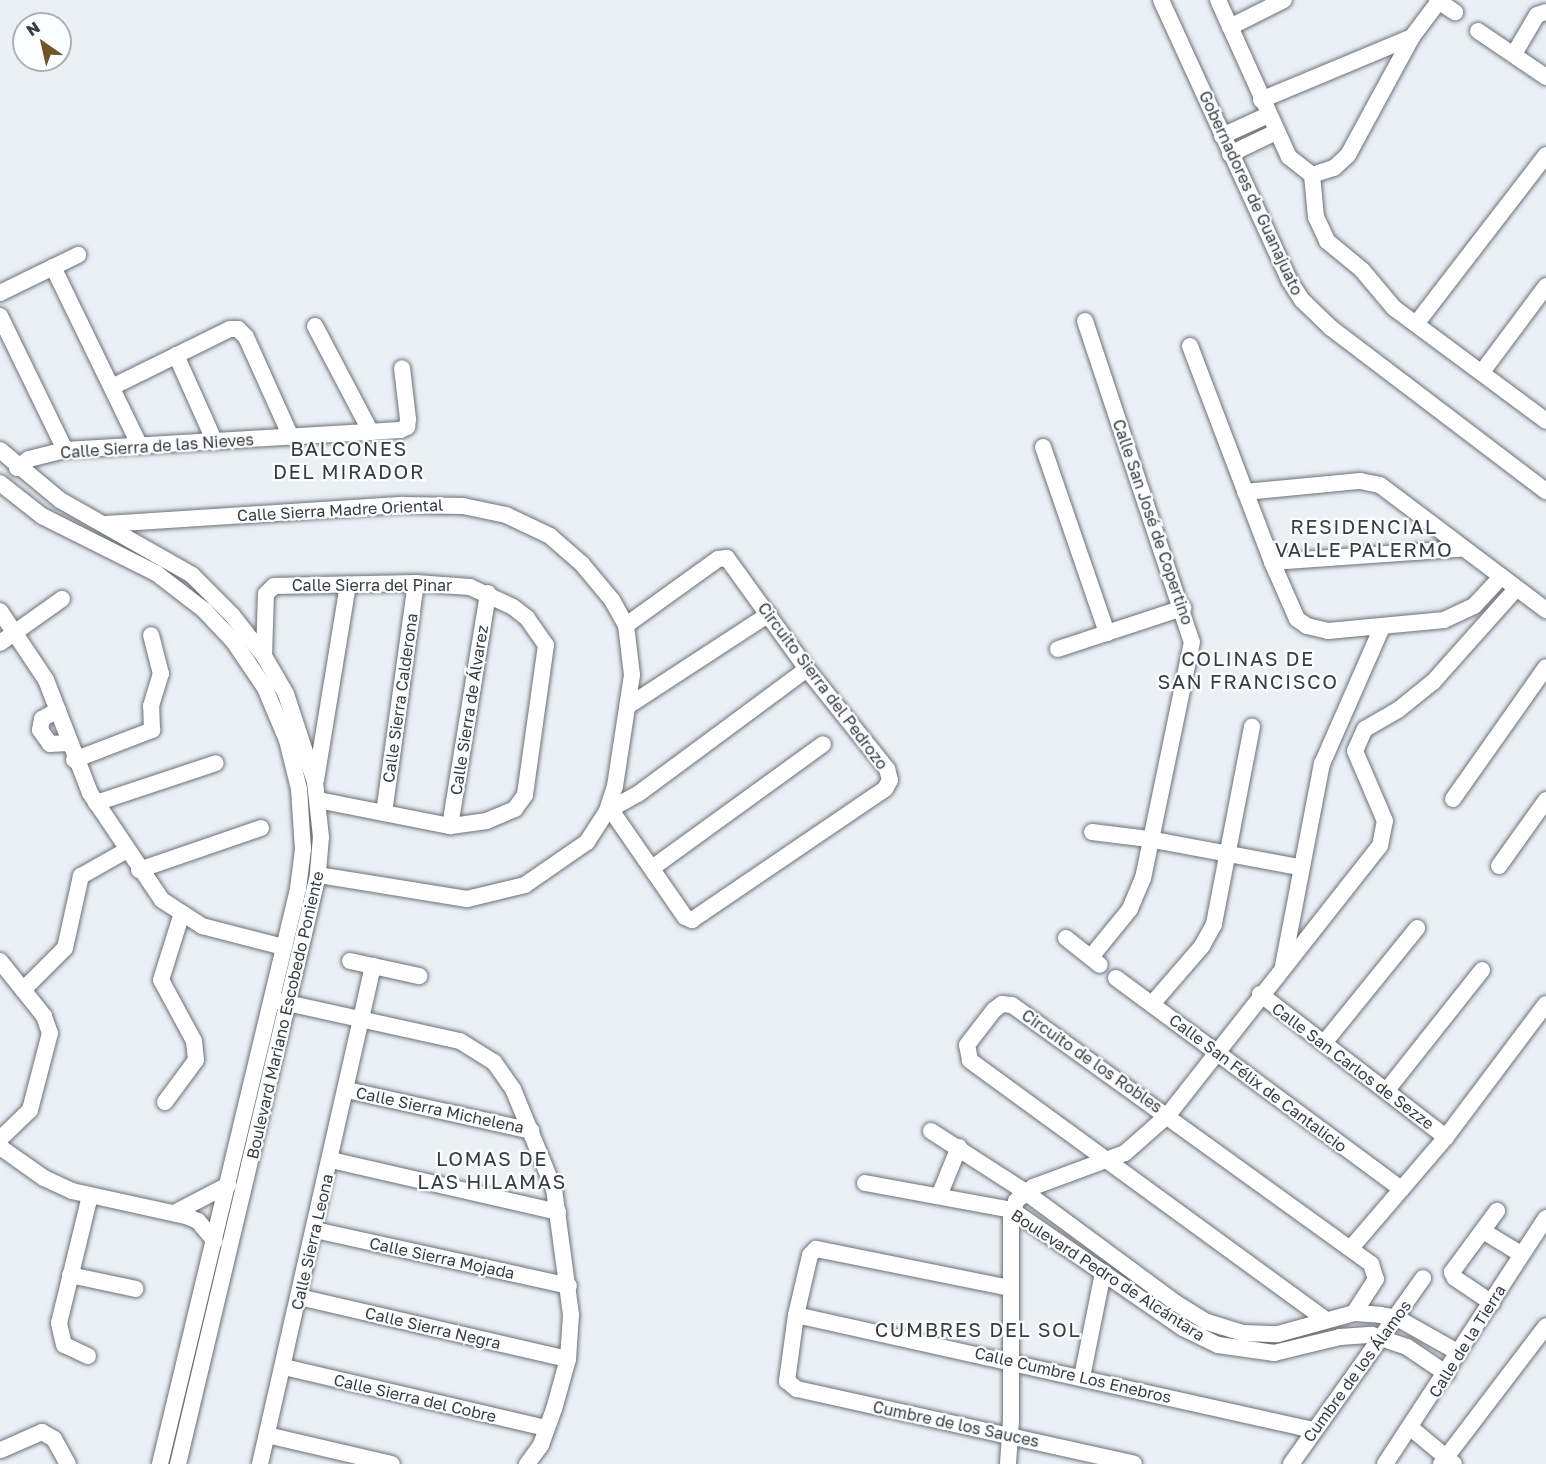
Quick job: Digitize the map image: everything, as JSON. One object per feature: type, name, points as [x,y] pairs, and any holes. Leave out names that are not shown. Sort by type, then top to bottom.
[{"type":"street","name":"Gobernadores de Guanajuato","points":[[1161,0],[1289,280],[1312,312],[1546,491]]},
{"type":"street","points":[[1218,0],[1264,107],[1289,157],[1312,176],[1316,217],[1327,241],[1362,270],[1394,308],[1546,420]]},
{"type":"street","points":[[1230,27],[1284,0]]},
{"type":"street","points":[[1312,176],[1334,168],[1348,155],[1412,37],[1438,1],[1455,12]]},
{"type":"street","points":[[1514,54],[1537,15],[1546,12]]},
{"type":"street","points":[[1478,31],[1546,77]]},
{"type":"street","points":[[1222,136],[1264,107],[1412,37]]},
{"type":"street","points":[[1230,154],[1276,132]]},
{"type":"street","points":[[1416,324],[1546,155]]},
{"type":"street","points":[[0,293],[78,255]]},
{"type":"street","points":[[53,267],[140,446]]},
{"type":"street","points":[[1482,372],[1546,286]]},
{"type":"street","points":[[0,316],[65,450]]},
{"type":"street","name":"Calle San José de Copertino","points":[[1066,938],[1095,961],[1135,899],[1143,878],[1149,839],[1191,656],[1192,642],[1183,608],[1084,321]]},
{"type":"street","points":[[315,326],[371,432]]},
{"type":"street","points":[[112,387],[230,328],[238,328],[246,338],[291,437]]},
{"type":"street","points":[[1190,346],[1291,609],[1307,626],[1328,631],[1382,627],[1454,617],[1474,606],[1500,578]]},
{"type":"street","points":[[176,355],[215,442]]},
{"type":"street","name":"Calle Sierra de las Nieves","points":[[17,468],[29,459],[65,450],[371,432],[406,427],[402,368]]},
{"type":"street","points":[[1043,447],[1107,633]]},
{"type":"street","name":"Boulevard Mariano Escobedo Poniente","points":[[0,450],[17,468],[60,500],[192,575],[232,615],[264,656],[295,715],[315,782],[318,800],[321,837],[318,875],[228,1185],[160,1464]]},
{"type":"street","points":[[1245,492],[1372,482],[1460,549],[1546,610]]},
{"type":"street","name":"Boulevard Mariano Escobedo Poniente","points":[[0,483],[42,516],[156,573],[183,592],[234,642],[265,688],[294,762],[303,825],[299,879],[284,947],[280,1002],[178,1464]]},
{"type":"street","name":"Calle Sierra Madre Oriental","points":[[105,524],[403,505],[485,510],[528,524],[567,549],[612,600],[626,625],[632,661],[628,706],[609,811],[587,842],[560,864],[525,885],[498,894],[455,899],[318,875]]},
{"type":"street","points":[[1272,562],[1460,549]]},
{"type":"street","name":"Circuito Sierra del Pedrozo","points":[[609,811],[685,917],[697,919],[885,789],[890,780],[887,769],[807,669],[769,614],[723,557],[626,625]]},
{"type":"street","name":"Calle Sierra del Pinar","points":[[264,656],[268,588],[416,583],[460,585],[488,593],[527,618],[546,645],[537,729],[525,795],[519,804],[487,821],[450,826],[318,800]]},
{"type":"street","name":"Calle Sierra Calderona","points":[[384,813],[416,583]]},
{"type":"street","points":[[315,782],[348,585]]},
{"type":"street","points":[[1008,1464],[1012,1210],[1024,1191],[1110,1160],[1140,1142],[1168,1115],[1260,994],[1371,859],[1385,833],[1380,805],[1355,751],[1365,729],[1398,710],[1433,682],[1516,589]]},
{"type":"street","name":"Calle Sierra de Álvarez","points":[[450,826],[488,593]]},
{"type":"street","points":[[0,643],[62,599]]},
{"type":"street","points":[[1058,649],[1183,608]]},
{"type":"street","points":[[0,611],[46,680],[74,760],[96,803],[139,870],[162,900],[181,916],[202,926],[284,947]]},
{"type":"street","points":[[628,706],[769,614]]},
{"type":"street","points":[[1283,966],[1299,867],[1322,764],[1382,627]]},
{"type":"street","points":[[74,760],[152,730],[151,706],[161,674],[151,634]]},
{"type":"street","points":[[1453,799],[1546,667]]},
{"type":"street","points":[[609,811],[807,669]]},
{"type":"street","points":[[1342,718],[1365,729]]},
{"type":"street","points":[[1152,1004],[1209,936],[1219,910],[1226,855],[1252,727]]},
{"type":"street","points":[[652,868],[823,744]]},
{"type":"street","points":[[96,803],[216,763]]},
{"type":"street","points":[[1499,866],[1546,800]]},
{"type":"street","points":[[139,870],[261,828]]},
{"type":"street","points":[[1092,832],[1149,839],[1299,867]]},
{"type":"street","points":[[23,990],[65,948],[81,876],[127,850]]},
{"type":"street","points":[[165,1102],[196,1060],[194,1041],[161,980],[181,916]]},
{"type":"street","points":[[1292,917],[1315,926]]},
{"type":"street","points":[[1324,1043],[1417,928]]},
{"type":"street","points":[[0,961],[44,1016],[50,1042],[30,1110],[0,1139]]},
{"type":"street","points":[[350,961],[418,976]]},
{"type":"street","name":"Calle Sierra Leona","points":[[260,1464],[347,1090],[373,966]]},
{"type":"street","points":[[1387,1090],[1482,970]]},
{"type":"street","name":"Calle San Félix de Cantalicio","points":[[1116,978],[1401,1189]]},
{"type":"street","name":"Calle San Carlos de Sezze","points":[[1260,994],[1446,1137]]},
{"type":"street","points":[[280,1002],[460,1041],[485,1054],[504,1073],[532,1131],[558,1212],[569,1286],[568,1359],[541,1445],[527,1464]]},
{"type":"street","points":[[1351,1248],[1446,1137],[1546,1004]]},
{"type":"street","name":"Circuito de los Robles","points":[[1326,1320],[1110,1160],[970,1060],[967,1045],[998,1006],[1012,1005],[1168,1115],[1371,1264],[1376,1279],[1354,1313]]},
{"type":"street","name":"Calle Sierra Michelena","points":[[347,1090],[532,1131]]},
{"type":"street","name":"Boulevard Pedro de Alcántara","points":[[931,1131],[1024,1191],[1207,1322],[1243,1333],[1278,1334],[1354,1313],[1397,1318],[1459,1353]]},
{"type":"street","points":[[0,1147],[44,1178],[90,1196],[174,1213],[198,1221],[214,1241]]},
{"type":"street","points":[[939,1196],[958,1147]]},
{"type":"street","points":[[331,1160],[558,1212]]},
{"type":"street","name":"Boulevard Pedro de Alcántara","points":[[866,1183],[1012,1210],[1193,1335],[1232,1348],[1274,1353],[1340,1337],[1383,1338],[1407,1347],[1447,1374]]},
{"type":"street","points":[[174,1213],[228,1185]]},
{"type":"street","points":[[88,1356],[69,1350],[59,1332],[69,1275],[90,1196]]},
{"type":"street","points":[[1492,1303],[1453,1275],[1454,1268],[1497,1211]]},
{"type":"street","name":"Calle de la Tierra","points":[[1385,1464],[1447,1374],[1521,1254],[1544,1228]]},
{"type":"street","name":"Calle Sierra Mojada","points":[[315,1230],[569,1286]]},
{"type":"street","points":[[1483,1231],[1521,1254]]},
{"type":"street","points":[[796,1315],[810,1255],[821,1247],[1010,1288]]},
{"type":"street","points":[[1082,1377],[1103,1274]]},
{"type":"street","points":[[69,1275],[136,1289]]},
{"type":"street","name":"Cumbre de los Álamos","points":[[1291,1464],[1313,1430],[1383,1338],[1423,1278]]},
{"type":"street","name":"Calle Sierra Negra","points":[[299,1298],[568,1359]]},
{"type":"street","name":"Calle Cumbre Los Enebros","points":[[796,1315],[1313,1430]]},
{"type":"street","name":"Cumbre de los Sauces","points":[[796,1315],[786,1374],[787,1381],[797,1389],[1134,1464]]},
{"type":"street","points":[[1411,1428],[1447,1462],[1546,1326]]},
{"type":"street","name":"Calle Sierra del Cobre","points":[[284,1367],[547,1428]]},
{"type":"street","points":[[171,1416],[188,1420]]},
{"type":"street","points":[[1,1450],[42,1432],[54,1439],[68,1464]]},
{"type":"street","points":[[267,1435],[392,1464]]},
{"type":"district","name":"BALCONES DEL MIRADOR","points":[[349,460]]},
{"type":"district","name":"RESIDENCIAL VALLE PALERMO","points":[[1364,538]]},
{"type":"district","name":"COLINAS DE SAN FRANCISCO","points":[[1248,670]]},
{"type":"district","name":"LOMAS DE LAS HILAMAS","points":[[492,1170]]},
{"type":"district","name":"CUMBRES DEL SOL","points":[[978,1329]]}]
